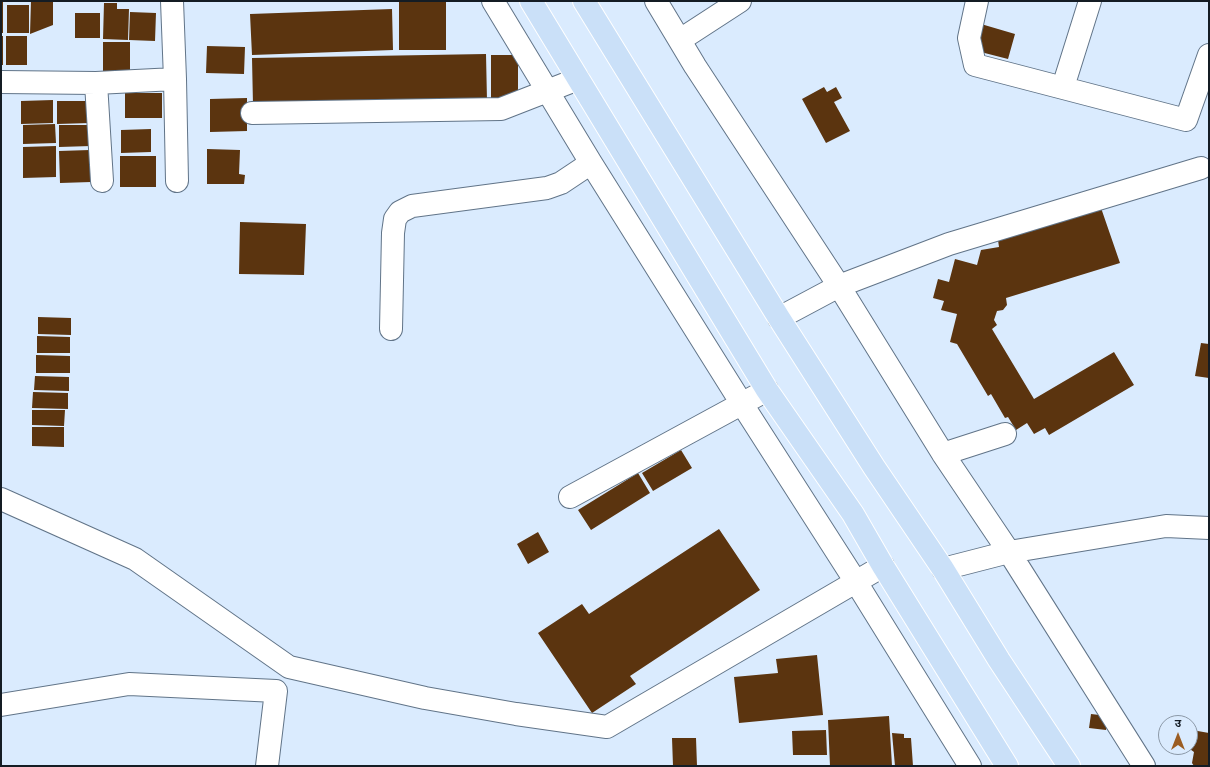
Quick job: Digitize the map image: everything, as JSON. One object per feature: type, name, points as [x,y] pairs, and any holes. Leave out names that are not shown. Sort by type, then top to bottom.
[{"type":"main road","points":[[531,1],[766,390],[853,514],[883,566],[1007,766]]},
{"type":"main road","points":[[584,1],[779,318],[874,467],[944,569],[999,660],[1069,766]]},
{"type":"street","points":[[172,1],[175,79],[176,181]]},
{"type":"street","points":[[493,1],[591,163],[742,404],[856,582],[970,766]]},
{"type":"street","points":[[656,1],[838,286],[943,454],[1009,552],[1144,766]]},
{"type":"street","points":[[680,40],[740,1]]},
{"type":"street","points":[[977,1],[969,38],[975,65],[1186,120],[1209,55]]},
{"type":"street","points":[[1063,87],[1090,1]]},
{"type":"street","points":[[1,82],[96,83],[175,79]]},
{"type":"street","points":[[252,113],[501,109],[578,79]]},
{"type":"street","points":[[96,83],[102,181]]},
{"type":"street","points":[[391,330],[395,219],[400,212],[412,206],[547,188],[561,182],[591,163]]},
{"type":"street","points":[[779,318],[838,286],[949,244],[1201,168]]},
{"type":"street","points":[[570,497],[766,390]]},
{"type":"street","points":[[943,454],[1005,434]]},
{"type":"street","points":[[1,499],[135,559],[289,667],[425,698],[516,714],[607,727],[883,566]]},
{"type":"street","points":[[944,569],[1009,552],[1166,526],[1209,528]]},
{"type":"street","points":[[1,705],[129,684],[276,691],[266,766]]},
{"type":"building","points":[[31,1],[53,1],[53,25],[30,34]]},
{"type":"building","points":[[399,1],[446,1],[446,50],[399,50]]},
{"type":"building","points":[[1,2],[3,2],[3,33],[1,33]]},
{"type":"building","points":[[104,3],[117,3],[117,9],[129,9],[128,40],[103,39]]},
{"type":"building","points":[[7,5],[29,5],[29,33],[7,33]]},
{"type":"building","points":[[392,9],[393,50],[252,55],[250,14]]},
{"type":"building","points":[[130,12],[156,13],[155,41],[129,40]]},
{"type":"building","points":[[75,13],[100,13],[100,38],[75,38]]},
{"type":"building","points":[[981,24],[1015,34],[1008,59],[973,50]]},
{"type":"building","points":[[1,36],[3,36],[3,65],[1,65]]},
{"type":"building","points":[[6,36],[27,36],[27,65],[6,65]]},
{"type":"building","points":[[103,42],[130,42],[130,74],[103,74]]},
{"type":"building","points":[[207,46],[245,47],[244,74],[206,73]]},
{"type":"building","points":[[486,54],[487,101],[253,105],[252,58]]},
{"type":"building","points":[[491,55],[518,55],[518,98],[491,98]]},
{"type":"building","points":[[824,87],[827,92],[836,87],[842,98],[834,102],[850,131],[826,143],[802,99]]},
{"type":"building","points":[[125,93],[162,93],[162,118],[125,118]]},
{"type":"building","points":[[247,98],[247,131],[210,132],[210,99]]},
{"type":"building","points":[[53,100],[53,123],[21,124],[21,101]]},
{"type":"building","points":[[57,101],[90,101],[90,123],[57,124]]},
{"type":"building","points":[[55,124],[56,143],[23,144],[23,125]]},
{"type":"building","points":[[59,125],[90,125],[91,146],[59,147]]},
{"type":"building","points":[[151,129],[151,152],[121,153],[121,130]]},
{"type":"building","points":[[56,146],[56,177],[23,178],[23,147]]},
{"type":"building","points":[[207,149],[240,150],[239,174],[245,175],[244,184],[207,184]]},
{"type":"building","points":[[90,150],[91,182],[60,183],[59,151]]},
{"type":"building","points":[[120,156],[156,156],[156,187],[120,187]]},
{"type":"building","points":[[1100,205],[1120,263],[1006,298],[1007,305],[1003,310],[997,311],[994,320],[997,325],[992,329],[1034,399],[1114,352],[1134,385],[1049,435],[1045,428],[1034,434],[1027,423],[1016,430],[1008,417],[1005,418],[991,394],[988,396],[957,344],[950,342],[957,314],[941,310],[944,301],[933,298],[938,279],[949,282],[955,259],[977,265],[981,250],[999,247],[998,240]]},
{"type":"building","points":[[240,222],[306,224],[304,275],[239,274]]},
{"type":"building","points":[[38,317],[71,318],[71,335],[38,334]]},
{"type":"building","points":[[37,336],[70,337],[70,353],[37,353]]},
{"type":"building","points":[[1201,343],[1209,344],[1209,378],[1195,376]]},
{"type":"building","points":[[36,355],[70,356],[70,373],[36,373]]},
{"type":"building","points":[[35,376],[69,377],[69,391],[34,390]]},
{"type":"building","points":[[33,392],[68,393],[68,409],[32,408]]},
{"type":"building","points":[[32,410],[65,410],[64,426],[32,425]]},
{"type":"building","points":[[32,427],[64,427],[64,447],[32,446]]},
{"type":"building","points":[[681,450],[692,468],[653,491],[642,473]]},
{"type":"building","points":[[638,473],[650,493],[591,530],[578,510]]},
{"type":"building","points":[[719,529],[760,590],[630,676],[636,684],[592,713],[538,633],[582,604],[589,614]]},
{"type":"building","points":[[538,532],[549,552],[528,564],[517,544]]},
{"type":"building","points":[[817,655],[823,715],[739,723],[734,677],[778,673],[776,659]]},
{"type":"building","points":[[1091,714],[1108,716],[1106,730],[1089,728]]},
{"type":"building","points":[[889,716],[892,766],[830,766],[828,720]]},
{"type":"building","points":[[826,730],[827,755],[793,755],[792,731]]},
{"type":"building","points":[[1198,731],[1209,733],[1209,766],[1194,766],[1192,763],[1193,755],[1198,755]]},
{"type":"building","points":[[892,733],[904,734],[904,738],[911,738],[913,766],[895,766]]},
{"type":"building","points":[[672,738],[696,738],[697,766],[673,766]]}]
